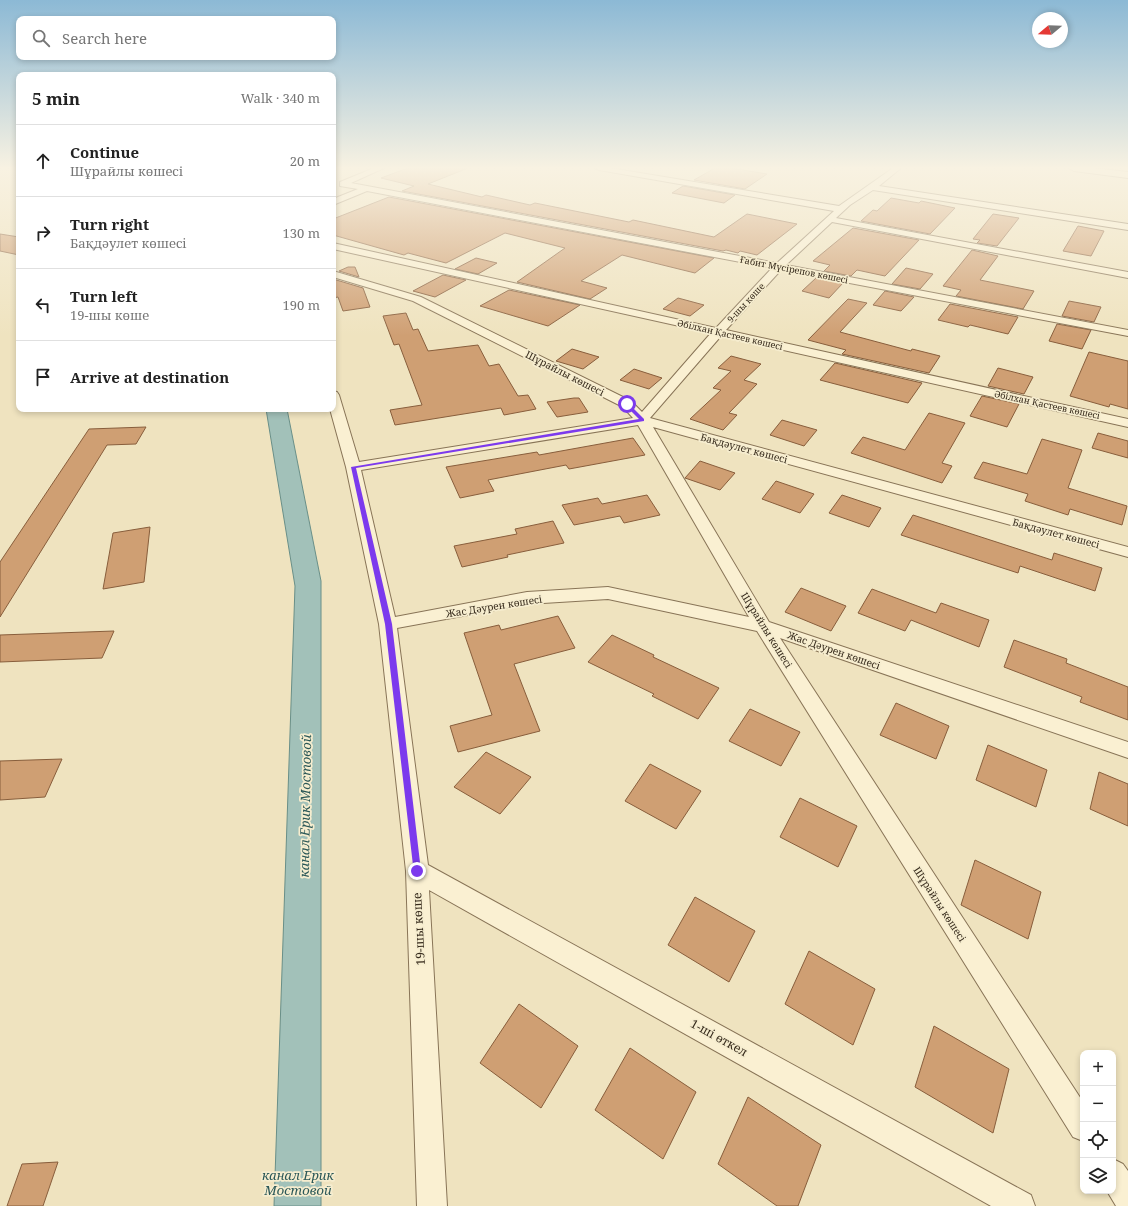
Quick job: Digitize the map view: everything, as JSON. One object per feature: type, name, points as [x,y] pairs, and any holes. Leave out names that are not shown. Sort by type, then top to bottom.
[{"type":"street","name":"Ғабит Мүсірепов көшесi","points":[[550,224],[1128,333]]},
{"type":"street","name":"9-шы көше","points":[[642,420],[718,332],[779,268],[824,224]]},
{"type":"street","points":[[857,224],[1128,275]]},
{"type":"street","points":[[1111,224],[1128,227]]},
{"type":"street","name":"Әбілхан Қастеев көшесi","points":[[336,247],[1128,423]]},
{"type":"street","name":"Шұрайлы көшесі","points":[[336,275],[417,299],[627,404],[642,420],[763,626],[1080,1122]]},
{"type":"street","name":"19-шы көше","points":[[336,406],[353,467],[388,624],[417,871],[432,1206]]},
{"type":"street","name":"Бақдәулет көшесi","points":[[353,467],[642,420],[1128,552]]},
{"type":"street","name":"Жас Дәурен көшесі","points":[[388,624],[527,598],[608,593],[763,626],[1128,750]]},
{"type":"street","name":"1-шi өткел","points":[[417,871],[1020,1206]]},
{"type":"street","points":[[1116,1179],[1128,1197]]},
{"type":"water","name":"канал Ерик Мостовой","points":[[266,412],[288,412],[321,581],[321,1206],[274,1206],[295,586]]},
{"type":"building","points":[[336,224],[534,224],[714,258],[695,273],[622,255],[581,281],[607,288],[590,299],[517,282],[565,248],[505,233],[446,263],[408,253],[404,255],[336,236]]},
{"type":"building","points":[[580,224],[653,224],[714,237],[732,224],[797,224],[757,255],[740,251],[738,253],[726,250],[723,251]]},
{"type":"building","points":[[878,224],[939,224],[930,234]]},
{"type":"building","points":[[985,224],[1014,224],[997,246],[977,243],[980,240],[973,239]]},
{"type":"building","points":[[1078,226],[1104,231],[1091,256],[1063,251]]},
{"type":"building","points":[[853,228],[919,240],[885,276],[857,270],[851,276],[824,271],[830,265],[813,261]]},
{"type":"building","points":[[0,234],[16,237],[16,254],[0,251]]},
{"type":"building","points":[[972,250],[998,256],[980,280],[1034,291],[1023,309],[956,296],[961,290],[943,286]]},
{"type":"building","points":[[476,258],[497,263],[478,274],[455,269]]},
{"type":"building","points":[[348,267],[355,267],[359,277],[339,271]]},
{"type":"building","points":[[906,268],[933,274],[920,289],[892,284]]},
{"type":"building","points":[[443,275],[466,280],[435,297],[413,291]]},
{"type":"building","points":[[816,278],[843,283],[829,298],[802,291]]},
{"type":"building","points":[[336,280],[363,288],[370,307],[343,311],[338,297],[336,297]]},
{"type":"building","points":[[509,290],[580,305],[548,326],[480,306]]},
{"type":"building","points":[[885,291],[914,297],[901,311],[873,305]]},
{"type":"building","points":[[678,298],[704,305],[690,316],[663,309]]},
{"type":"building","points":[[848,299],[867,303],[840,332],[911,351],[912,349],[940,356],[929,373],[842,354],[846,350],[808,340]]},
{"type":"building","points":[[1069,301],[1101,307],[1094,322],[1062,316]]},
{"type":"building","points":[[950,304],[1018,317],[1008,334],[970,325],[968,327],[938,320]]},
{"type":"building","points":[[406,313],[413,330],[418,329],[428,351],[478,345],[489,366],[499,364],[518,396],[528,395],[536,409],[504,415],[501,408],[395,425],[390,410],[422,405],[399,344],[394,345],[383,316]]},
{"type":"building","points":[[1057,324],[1091,330],[1082,349],[1049,341]]},
{"type":"building","points":[[572,349],[599,357],[583,369],[556,361]]},
{"type":"building","points":[[1089,352],[1128,361],[1128,409],[1110,404],[1109,407],[1070,396]]},
{"type":"building","points":[[731,356],[761,364],[744,380],[757,384],[729,413],[737,415],[723,430],[690,419],[721,390],[713,388],[731,371],[718,368]]},
{"type":"building","points":[[835,363],[922,383],[908,403],[820,380]]},
{"type":"building","points":[[998,368],[1033,377],[1024,394],[988,386]]},
{"type":"building","points":[[634,369],[662,378],[649,389],[620,380]]},
{"type":"building","points":[[982,396],[1019,404],[1007,427],[970,416]]},
{"type":"building","points":[[579,398],[588,412],[557,417],[547,402]]},
{"type":"building","points":[[929,413],[965,423],[942,463],[952,466],[942,483],[851,453],[863,437],[905,450]]},
{"type":"building","points":[[782,420],[817,430],[804,446],[770,435]]},
{"type":"building","points":[[146,427],[136,444],[107,445],[0,617],[0,562],[89,429]]},
{"type":"building","points":[[1098,433],[1128,441],[1128,458],[1092,448]]},
{"type":"building","points":[[633,438],[645,455],[569,469],[566,465],[488,480],[494,491],[460,498],[446,467],[537,452],[539,455]]},
{"type":"building","points":[[1042,439],[1082,450],[1068,488],[1127,506],[1122,525],[1070,509],[1068,515],[1025,501],[1028,494],[974,478],[983,462],[1027,474]]},
{"type":"building","points":[[700,461],[735,473],[720,490],[685,478]]},
{"type":"building","points":[[776,481],[814,494],[800,513],[762,499]]},
{"type":"building","points":[[647,495],[660,515],[624,523],[620,516],[574,525],[562,505],[598,498],[602,504]]},
{"type":"building","points":[[842,495],[881,508],[869,527],[829,513]]},
{"type":"building","points":[[913,515],[1052,560],[1054,553],[1102,568],[1095,591],[1020,566],[1018,573],[901,535]]},
{"type":"building","points":[[553,521],[564,543],[507,555],[508,557],[462,567],[454,546],[517,534],[515,529]]},
{"type":"building","points":[[150,527],[144,582],[103,589],[113,533]]},
{"type":"building","points":[[801,588],[846,606],[831,631],[785,612]]},
{"type":"building","points":[[872,589],[936,613],[941,603],[989,620],[979,647],[911,620],[905,631],[858,613]]},
{"type":"building","points":[[558,616],[575,648],[514,664],[540,731],[458,752],[450,726],[492,715],[464,633],[499,625],[501,630]]},
{"type":"building","points":[[114,631],[102,658],[0,662],[0,635]]},
{"type":"building","points":[[612,635],[654,655],[653,657],[719,688],[698,719],[652,696],[654,694],[588,662]]},
{"type":"building","points":[[1014,640],[1067,659],[1066,663],[1128,687],[1128,720],[1080,702],[1082,697],[1004,667]]},
{"type":"building","points":[[896,703],[949,726],[936,759],[880,735]]},
{"type":"building","points":[[750,709],[800,732],[781,766],[729,741]]},
{"type":"building","points":[[988,745],[1047,770],[1036,807],[976,780]]},
{"type":"building","points":[[486,752],[531,777],[500,814],[454,787]]},
{"type":"building","points":[[62,759],[45,797],[0,800],[0,761]]},
{"type":"building","points":[[650,764],[701,791],[676,829],[625,801]]},
{"type":"building","points":[[1099,772],[1128,784],[1128,826],[1090,809]]},
{"type":"building","points":[[800,798],[857,826],[838,867],[780,837]]},
{"type":"building","points":[[975,860],[1041,892],[1028,939],[961,905]]},
{"type":"building","points":[[695,897],[755,931],[729,982],[668,945]]},
{"type":"building","points":[[809,951],[875,989],[853,1045],[785,1004]]},
{"type":"building","points":[[519,1004],[578,1046],[541,1108],[480,1063]]},
{"type":"building","points":[[934,1026],[1009,1069],[993,1133],[915,1087]]},
{"type":"building","points":[[630,1048],[696,1092],[663,1159],[595,1110]]},
{"type":"building","points":[[748,1097],[821,1145],[798,1206],[777,1206],[718,1164]]},
{"type":"building","points":[[58,1162],[43,1206],[7,1206],[22,1164]]},
{"type":"route","points":[[417,871],[388,624],[353,467],[642,420],[627,404]]}]
